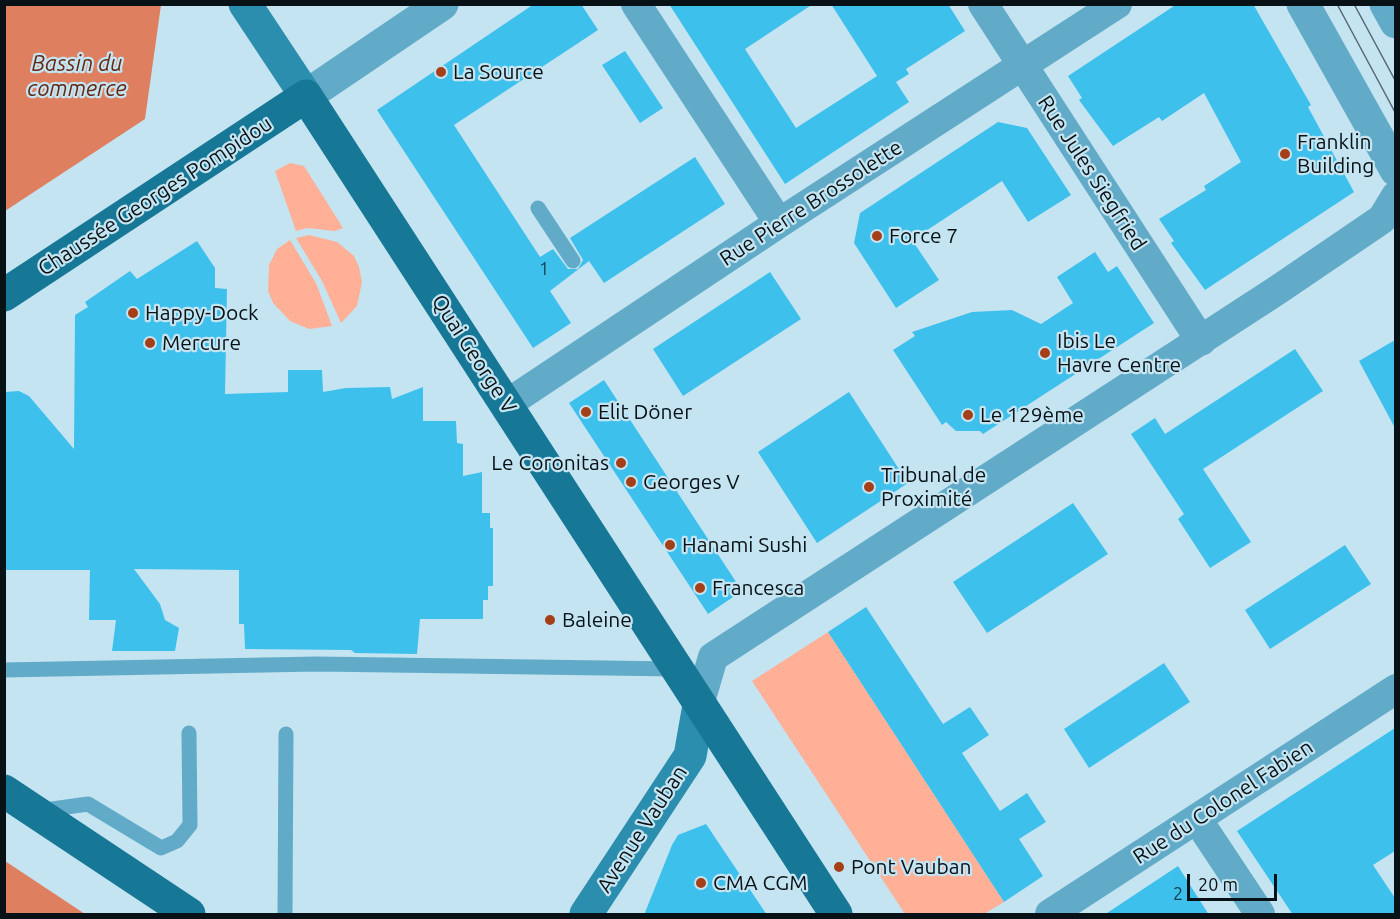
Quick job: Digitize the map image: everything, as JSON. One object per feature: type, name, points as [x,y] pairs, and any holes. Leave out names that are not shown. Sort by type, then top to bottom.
[{"type":"main road","name":"Quai George V","points":[[245,4],[507,404],[836,915]]},
{"type":"main road","name":"Chaussée Georges Pompidou","points":[[4,295],[306,96]]},
{"type":"main road","name":"Avenue Vauban","points":[[586,915],[690,756],[699,705]]},
{"type":"main road","points":[[4,791],[189,915]]},
{"type":"street","points":[[306,96],[442,4]]},
{"type":"street","points":[[636,4],[779,223]]},
{"type":"street","name":"Rue Jules Siegfried","points":[[983,4],[1200,341]]},
{"type":"street","name":"Rue Pierre Brossolette","points":[[507,404],[779,223],[1117,4]]},
{"type":"street","points":[[1303,4],[1395,170]]},
{"type":"street","points":[[1386,4],[1395,22]]},
{"type":"street","points":[[699,705],[713,657],[1200,341],[1382,219],[1395,196]]},
{"type":"street","name":"Rue du Colonel Fabien","points":[[1050,915],[1395,689]]},
{"type":"street","points":[[1197,819],[1260,915]]},
{"type":"lane","points":[[538,208],[573,261]]},
{"type":"lane","points":[[4,670],[317,664],[677,669]]},
{"type":"lane","points":[[35,811],[88,804],[161,848],[177,841],[190,825],[189,733]]},
{"type":"lane","points":[[285,915],[286,734]]},
{"type":"shaded area","points":[[290,163],[304,166],[343,228],[335,231],[307,228],[296,231],[275,171]]},
{"type":"shaded area","points":[[309,235],[337,242],[354,256],[359,267],[362,282],[357,306],[341,323],[322,281],[296,238]]},
{"type":"shaded area","points":[[290,240],[316,283],[332,326],[309,329],[290,321],[273,303],[268,291],[269,265],[277,249]]},
{"type":"shaded area","points":[[828,632],[1004,902],[984,914],[905,914],[752,681]]},
{"type":"water","name":"Bassin du commerce","points":[[5,4],[161,5],[145,119],[5,211]]},
{"type":"water","points":[[5,861],[85,914],[5,914]]},
{"type":"building","points":[[534,4],[581,4],[598,30],[454,125],[540,257],[553,249],[568,269],[578,269],[583,260],[570,238],[695,157],[725,204],[604,283],[589,261],[550,291],[571,323],[533,348],[377,110]]},
{"type":"building","points":[[669,4],[813,4],[745,49],[796,128],[877,76],[831,4],[948,4],[965,31],[906,69],[909,74],[896,82],[909,102],[785,184]]},
{"type":"building","name":"Franklin Building","points":[[1177,4],[1253,4],[1311,105],[1308,107],[1354,192],[1205,290],[1171,243],[1174,241],[1159,219],[1206,190],[1204,186],[1241,162],[1204,93],[1162,121],[1159,117],[1113,146],[1079,100],[1082,98],[1068,76]]},
{"type":"building","points":[[625,51],[663,108],[640,123],[602,65]]},
{"type":"building","points":[[998,122],[1027,128],[1071,195],[1028,222],[1002,181],[912,240],[939,280],[896,308],[854,243],[860,213]]},
{"type":"building","points":[[197,241],[215,268],[215,288],[227,289],[225,394],[288,392],[288,370],[322,370],[323,392],[346,388],[390,387],[392,399],[423,387],[423,421],[456,421],[457,443],[463,444],[463,476],[482,472],[482,513],[490,513],[490,528],[493,528],[493,586],[488,586],[488,600],[483,600],[483,619],[420,619],[417,654],[355,653],[351,650],[245,649],[244,624],[239,624],[239,570],[134,569],[160,604],[165,620],[179,628],[175,651],[112,651],[116,620],[89,620],[90,570],[4,570],[4,392],[19,391],[29,396],[74,449],[75,315],[88,307],[85,302],[130,271],[137,279]]},
{"type":"building","points":[[1095,252],[1108,272],[1117,266],[1154,323],[983,434],[980,431],[956,431],[946,422],[942,425],[893,350],[915,336],[912,332],[972,312],[1012,310],[1041,324],[1073,303],[1057,277]]},
{"type":"building","points":[[770,272],[801,319],[683,396],[653,349]]},
{"type":"building","points":[[1395,340],[1395,428],[1359,361]]},
{"type":"building","points":[[1295,349],[1323,391],[1203,469],[1251,542],[1210,568],[1178,519],[1184,514],[1131,434],[1155,418],[1165,434]]},
{"type":"building","points":[[604,380],[742,591],[708,614],[569,403]]},
{"type":"building","points":[[849,392],[908,483],[817,543],[758,452]]},
{"type":"building","points":[[1073,503],[1108,554],[987,633],[953,582]]},
{"type":"building","points":[[1345,545],[1371,584],[1270,649],[1245,610]]},
{"type":"building","points":[[866,607],[943,724],[970,707],[989,735],[962,753],[1000,811],[1027,793],[1046,822],[1019,839],[1043,876],[1004,902],[828,632]]},
{"type":"building","points":[[1164,663],[1190,702],[1089,768],[1064,729]]},
{"type":"building","points":[[1395,728],[1395,851],[1373,865],[1395,898],[1395,915],[1293,915],[1237,831]]},
{"type":"building","name":"CMA CGM","points":[[706,824],[767,915],[644,915],[678,835]]},
{"type":"building","points":[[1178,866],[1209,915],[1104,915]]},
{"type":"tram line","points":[[1337,4],[1396,114]]},
{"type":"tram line","points":[[1354,4],[1396,82]]},
{"type":"place","name":"La Source","points":[[441,72]]},
{"type":"place","name":"Franklin Building","points":[[1285,154]]},
{"type":"place","name":"Force 7","points":[[877,236]]},
{"type":"place","name":"Happy-Dock","points":[[133,313]]},
{"type":"place","name":"Mercure","points":[[150,343]]},
{"type":"place","name":"Ibis Le Havre Centre","points":[[1045,353]]},
{"type":"place","name":"Elit Döner","points":[[586,412]]},
{"type":"place","name":"Le 129ème","points":[[968,415]]},
{"type":"place","name":"Le Coronitas","points":[[621,463]]},
{"type":"place","name":"Georges V","points":[[631,482]]},
{"type":"place","name":"Tribunal de Proximité","points":[[869,487]]},
{"type":"place","name":"Hanami Sushi","points":[[670,545]]},
{"type":"place","name":"Francesca","points":[[700,588]]},
{"type":"place","name":"Baleine","points":[[550,620]]},
{"type":"place","name":"Pont Vauban","points":[[839,867]]},
{"type":"place","name":"CMA CGM","points":[[701,883]]}]
